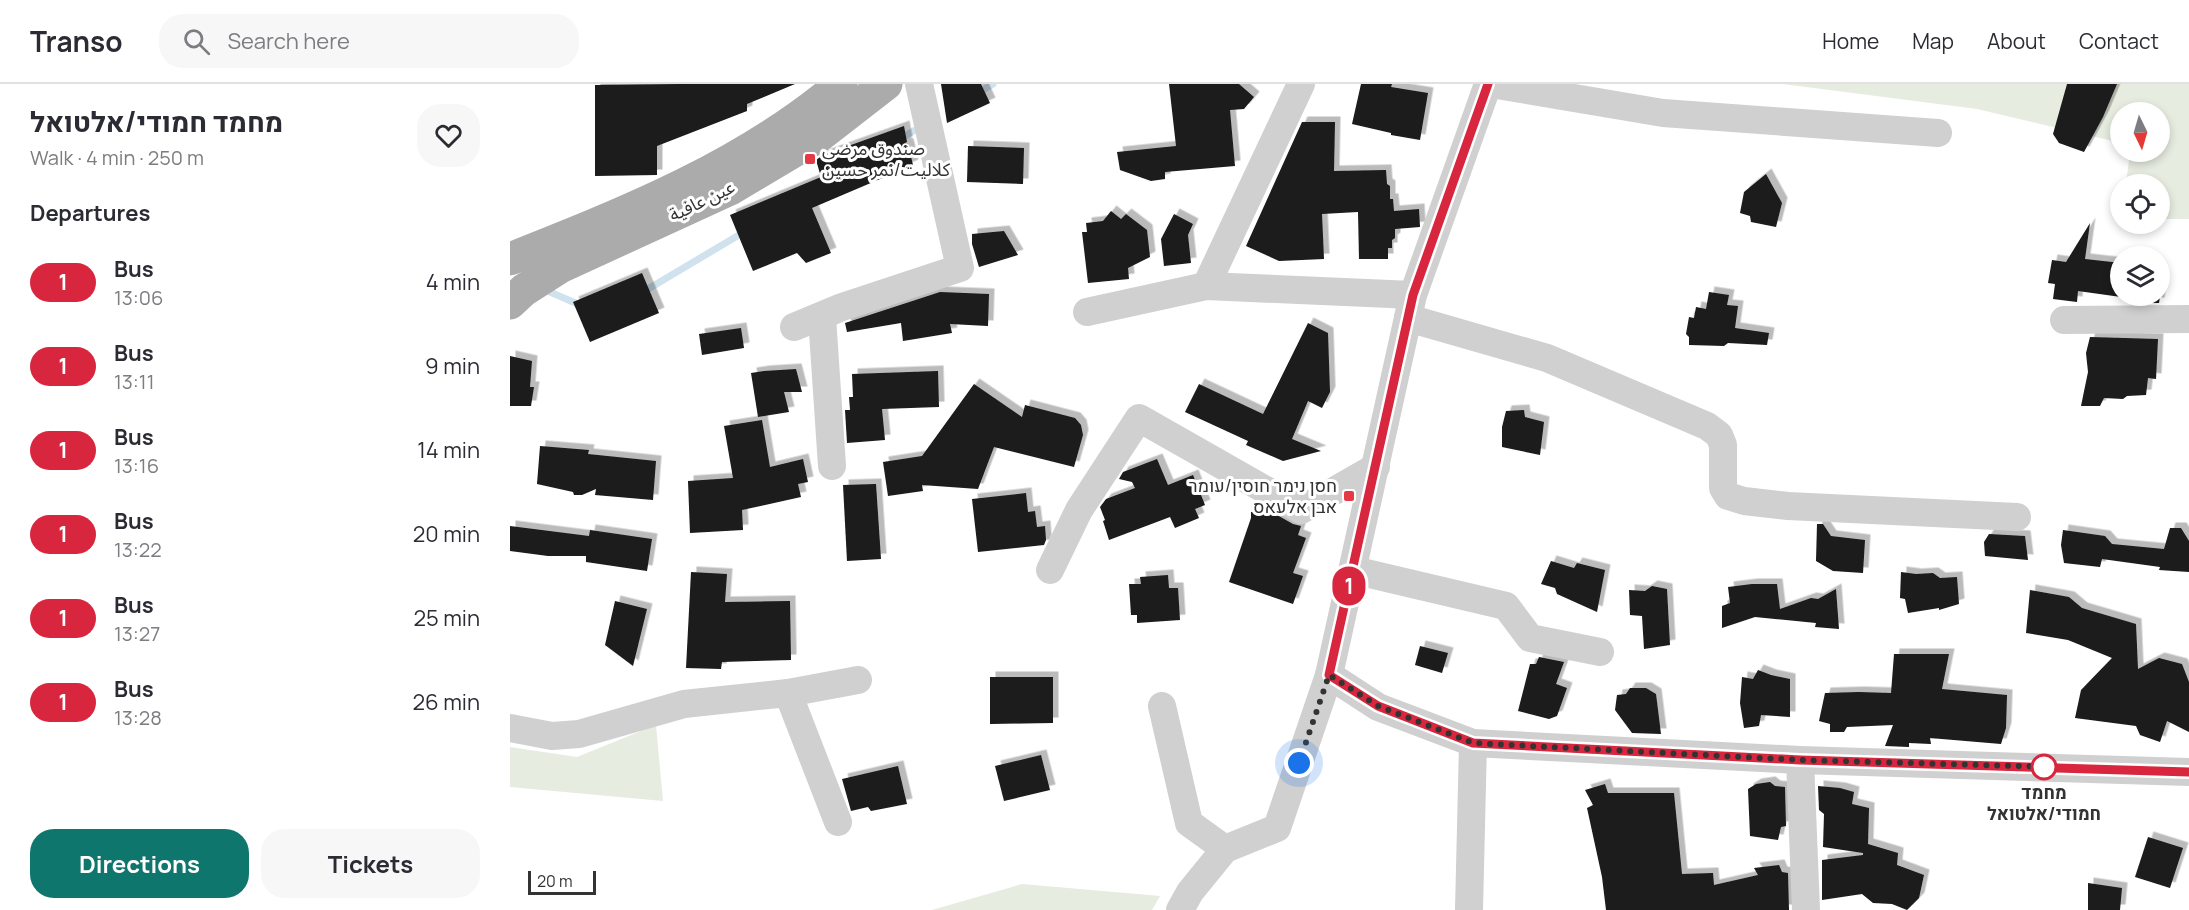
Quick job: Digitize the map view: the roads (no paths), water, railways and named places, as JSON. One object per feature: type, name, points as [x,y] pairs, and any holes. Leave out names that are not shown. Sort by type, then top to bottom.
[{"type":"main road","name":"عين عافية","points":[[510,260],[674,190],[739,157],[841,84]]},
{"type":"main road","name":"عين عافية","points":[[510,303],[524,290],[560,267],[730,189],[819,136],[886,84]]},
{"type":"street","points":[[794,327],[842,307],[960,268],[919,84]]},
{"type":"street","points":[[1206,286],[1301,84]]},
{"type":"street","points":[[1180,910],[1190,892],[1225,849],[1277,828],[1329,675],[1411,306],[1490,84],[1663,113],[1938,134]]},
{"type":"street","points":[[1087,312],[1206,286],[1411,306],[1547,358],[1707,426],[1719,435],[1723,445],[1722,488],[1728,496],[1744,501],[1788,506],[2017,517]]},
{"type":"street","points":[[822,317],[832,466]]},
{"type":"street","points":[[2064,320],[2189,319]]},
{"type":"street","points":[[1050,570],[1079,510],[1139,418],[1301,510],[1376,467]]},
{"type":"street","points":[[1353,570],[1506,606],[1530,638],[1600,652]]},
{"type":"street","points":[[1329,675],[1378,706],[1473,743],[1800,760],[2188,769]]},
{"type":"street","points":[[510,728],[552,736],[579,734],[684,704],[788,693],[858,680]]},
{"type":"street","points":[[788,693],[838,822]]},
{"type":"street","points":[[1162,706],[1190,823],[1225,849]]},
{"type":"street","points":[[1469,910],[1473,743]]},
{"type":"street","points":[[1800,760],[1806,910]]},
{"type":"waterway","points":[[978,93],[993,84]]},
{"type":"waterway","points":[[898,140],[922,126]]},
{"type":"waterway","points":[[643,292],[744,232]]},
{"type":"waterway","points":[[543,289],[580,305]]},
{"type":"place","name":"صندوق مرضى كلاليت/نمر حسين","points":[[810,159]]},
{"type":"place","name":"חסן נימר חוסין/עומר אבן אלעאס","points":[[1349,496]]},
{"type":"place","name":"מחמד חמודי/אלטואל","points":[[2044,767]]}]
